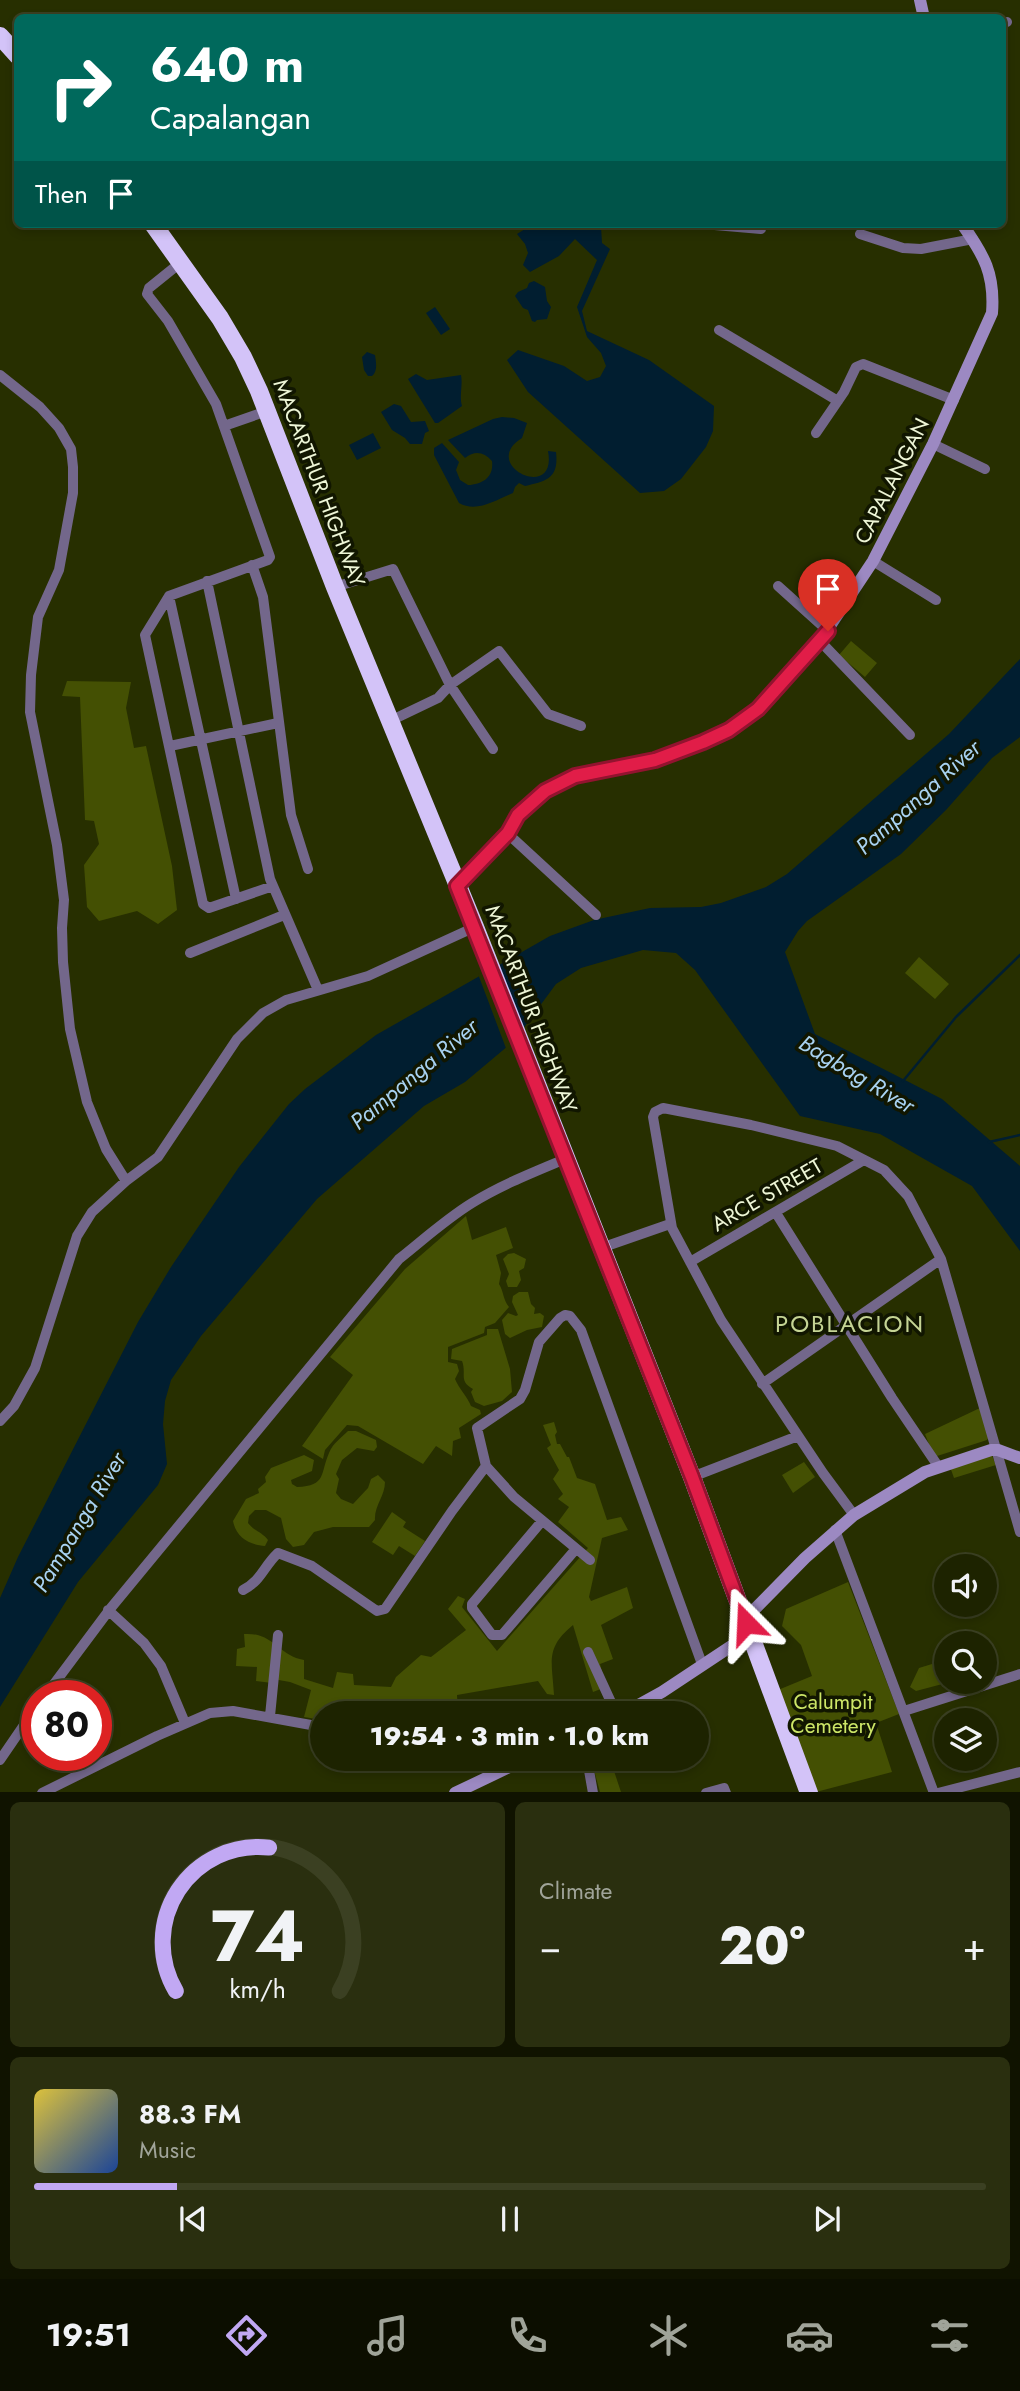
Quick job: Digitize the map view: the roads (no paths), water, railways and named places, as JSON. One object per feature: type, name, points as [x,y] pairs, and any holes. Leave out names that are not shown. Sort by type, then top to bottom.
[{"type":"highway","points":[[0,36],[14,52]]},
{"type":"highway","name":"MACARTHUR HIGHWAY","points":[[156,228],[220,318],[267,411],[335,587],[475,927],[692,1477],[809,1792]]},
{"type":"street","points":[[749,228],[761,229]]},
{"type":"street","name":"CAPALANGAN","points":[[457,886],[508,833],[518,815],[545,791],[575,776],[655,760],[729,730],[758,709],[824,636],[873,561],[933,444],[992,313],[993,295],[987,264],[965,228]]},
{"type":"street","points":[[860,234],[903,248],[921,249],[973,239]]},
{"type":"street","points":[[180,263],[149,288],[146,294],[168,321],[216,404],[270,557],[169,596],[145,635],[204,904],[209,908],[272,886]]},
{"type":"street","points":[[719,330],[838,401]]},
{"type":"street","points":[[816,433],[838,401],[856,367],[863,363],[954,400]]},
{"type":"street","points":[[0,375],[40,407],[59,428],[71,449],[74,467],[73,493],[58,570],[38,617],[30,675],[30,712],[57,845],[64,900],[63,962],[71,1029],[87,1102],[106,1149],[126,1181]]},
{"type":"street","points":[[224,426],[267,411]]},
{"type":"street","points":[[933,444],[985,469]]},
{"type":"street","points":[[873,561],[936,600]]},
{"type":"street","points":[[252,565],[263,597],[291,815],[308,869]]},
{"type":"street","points":[[335,587],[393,569],[450,685],[493,749]]},
{"type":"street","points":[[207,581],[272,886],[317,990]]},
{"type":"street","points":[[778,586],[910,735]]},
{"type":"street","points":[[169,596],[236,899]]},
{"type":"street","points":[[390,721],[438,698],[450,685],[499,651],[548,714],[581,726]]},
{"type":"street","points":[[170,746],[278,723]]},
{"type":"street","points":[[508,833],[596,915]]},
{"type":"street","points":[[190,953],[284,915]]},
{"type":"street","points":[[0,1421],[14,1406],[35,1368],[77,1236],[92,1212],[158,1157],[237,1039],[263,1013],[286,1000],[368,976],[475,927]]},
{"type":"street","points":[[854,1515],[762,1384],[721,1320],[670,1224],[653,1117],[655,1112],[663,1108],[751,1125],[837,1146],[884,1170],[908,1196],[941,1259],[1020,1532]]},
{"type":"street","points":[[57,1680],[108,1610],[399,1259],[472,1203],[564,1155]]},
{"type":"street","name":"ARCE STREET","points":[[690,1262],[864,1160]]},
{"type":"street","points":[[776,1213],[938,1466]]},
{"type":"street","points":[[601,1248],[670,1224]]},
{"type":"street","points":[[762,1384],[941,1259]]},
{"type":"street","points":[[590,1560],[514,1497],[486,1466],[477,1428],[520,1399],[525,1391],[539,1342],[565,1315],[570,1316],[580,1329],[702,1664]]},
{"type":"street","points":[[692,1477],[799,1436]]},
{"type":"street","points":[[646,1701],[702,1664],[748,1626],[835,1530],[854,1515],[938,1466],[998,1450],[1020,1458]]},
{"type":"street","points":[[243,1590],[256,1583],[265,1567],[278,1553],[312,1566],[377,1611],[386,1609],[486,1466]]},
{"type":"street","points":[[542,1521],[472,1604],[472,1608],[492,1635],[502,1635],[575,1550]]},
{"type":"street","points":[[835,1530],[936,1792]]},
{"type":"street","points":[[108,1610],[144,1643],[161,1665],[186,1723]]},
{"type":"street","points":[[270,1716],[278,1635]]},
{"type":"street","points":[[588,1652],[610,1701]]},
{"type":"street","points":[[904,1710],[1020,1674]]},
{"type":"street","points":[[44,1792],[210,1713],[233,1711],[310,1724]]},
{"type":"street","points":[[0,1759],[21,1729]]},
{"type":"street","points":[[457,1792],[501,1771]]},
{"type":"street","points":[[589,1771],[593,1792]]},
{"type":"street","points":[[940,1792],[1020,1772]]},
{"type":"street","points":[[710,1792],[724,1788],[726,1792]]},
{"type":"water","points":[[527,228],[601,228],[602,243],[610,249],[582,311],[587,331],[649,360],[714,406],[713,431],[706,447],[681,479],[664,491],[640,493],[528,392],[507,360],[518,350],[564,366],[587,381],[600,377],[606,366],[601,353],[587,337],[577,307],[597,260],[575,239],[559,256],[530,272],[523,265],[528,253],[517,234]]},
{"type":"water","points":[[534,281],[545,287],[547,301],[551,307],[547,319],[535,322],[515,296]]},
{"type":"water","points":[[435,307],[450,329],[441,335],[426,313]]},
{"type":"water","points":[[367,352],[375,355],[376,369],[372,376],[368,376],[364,370],[362,357]]},
{"type":"water","points":[[416,374],[427,380],[461,375],[462,406],[435,423],[408,379]]},
{"type":"water","points":[[394,404],[401,406],[411,422],[425,421],[429,431],[425,433],[422,444],[410,444],[392,430],[381,412]]},
{"type":"water","points":[[502,417],[527,423],[522,438],[511,448],[509,459],[514,468],[533,477],[542,475],[548,466],[548,451],[556,452],[556,468],[545,480],[525,486],[519,483],[513,493],[486,504],[473,507],[459,503],[434,455],[434,448],[442,443],[459,462],[456,470],[460,480],[468,485],[483,481],[491,471],[492,461],[479,453],[465,458],[448,440]]},
{"type":"water","points":[[373,433],[381,448],[357,460],[349,445]]},
{"type":"water","points":[[1020,659],[1020,737],[992,758],[946,810],[901,854],[807,921],[785,952],[815,1034],[942,1099],[1020,1166],[1020,1251],[972,1186],[880,1134],[800,1116],[695,970],[676,953],[643,950],[581,968],[556,984],[514,1041],[465,1082],[424,1106],[317,1199],[201,1336],[171,1380],[165,1401],[163,1424],[167,1464],[158,1485],[78,1582],[0,1707],[0,1598],[18,1557],[138,1322],[171,1267],[239,1167],[289,1104],[376,1035],[550,936],[594,920],[650,908],[701,907],[766,887],[787,874],[949,734]]},
{"type":"waterway","name":"Bagbag River","points":[[903,1081],[956,1017],[1020,955]]},
{"type":"waterway","points":[[989,1142],[1020,1135]]},
{"type":"district","name":"POBLACION","points":[[850,1323]]},
{"type":"water label","name":"Pampanga River","points":[[918,797]]},
{"type":"water label","name":"Pampanga River","points":[[414,1074]]},
{"type":"water label","name":"Pampanga River","points":[[79,1522]]},
{"type":"park label","name":"Calumpit Cemetery","points":[[833,1714]]}]
